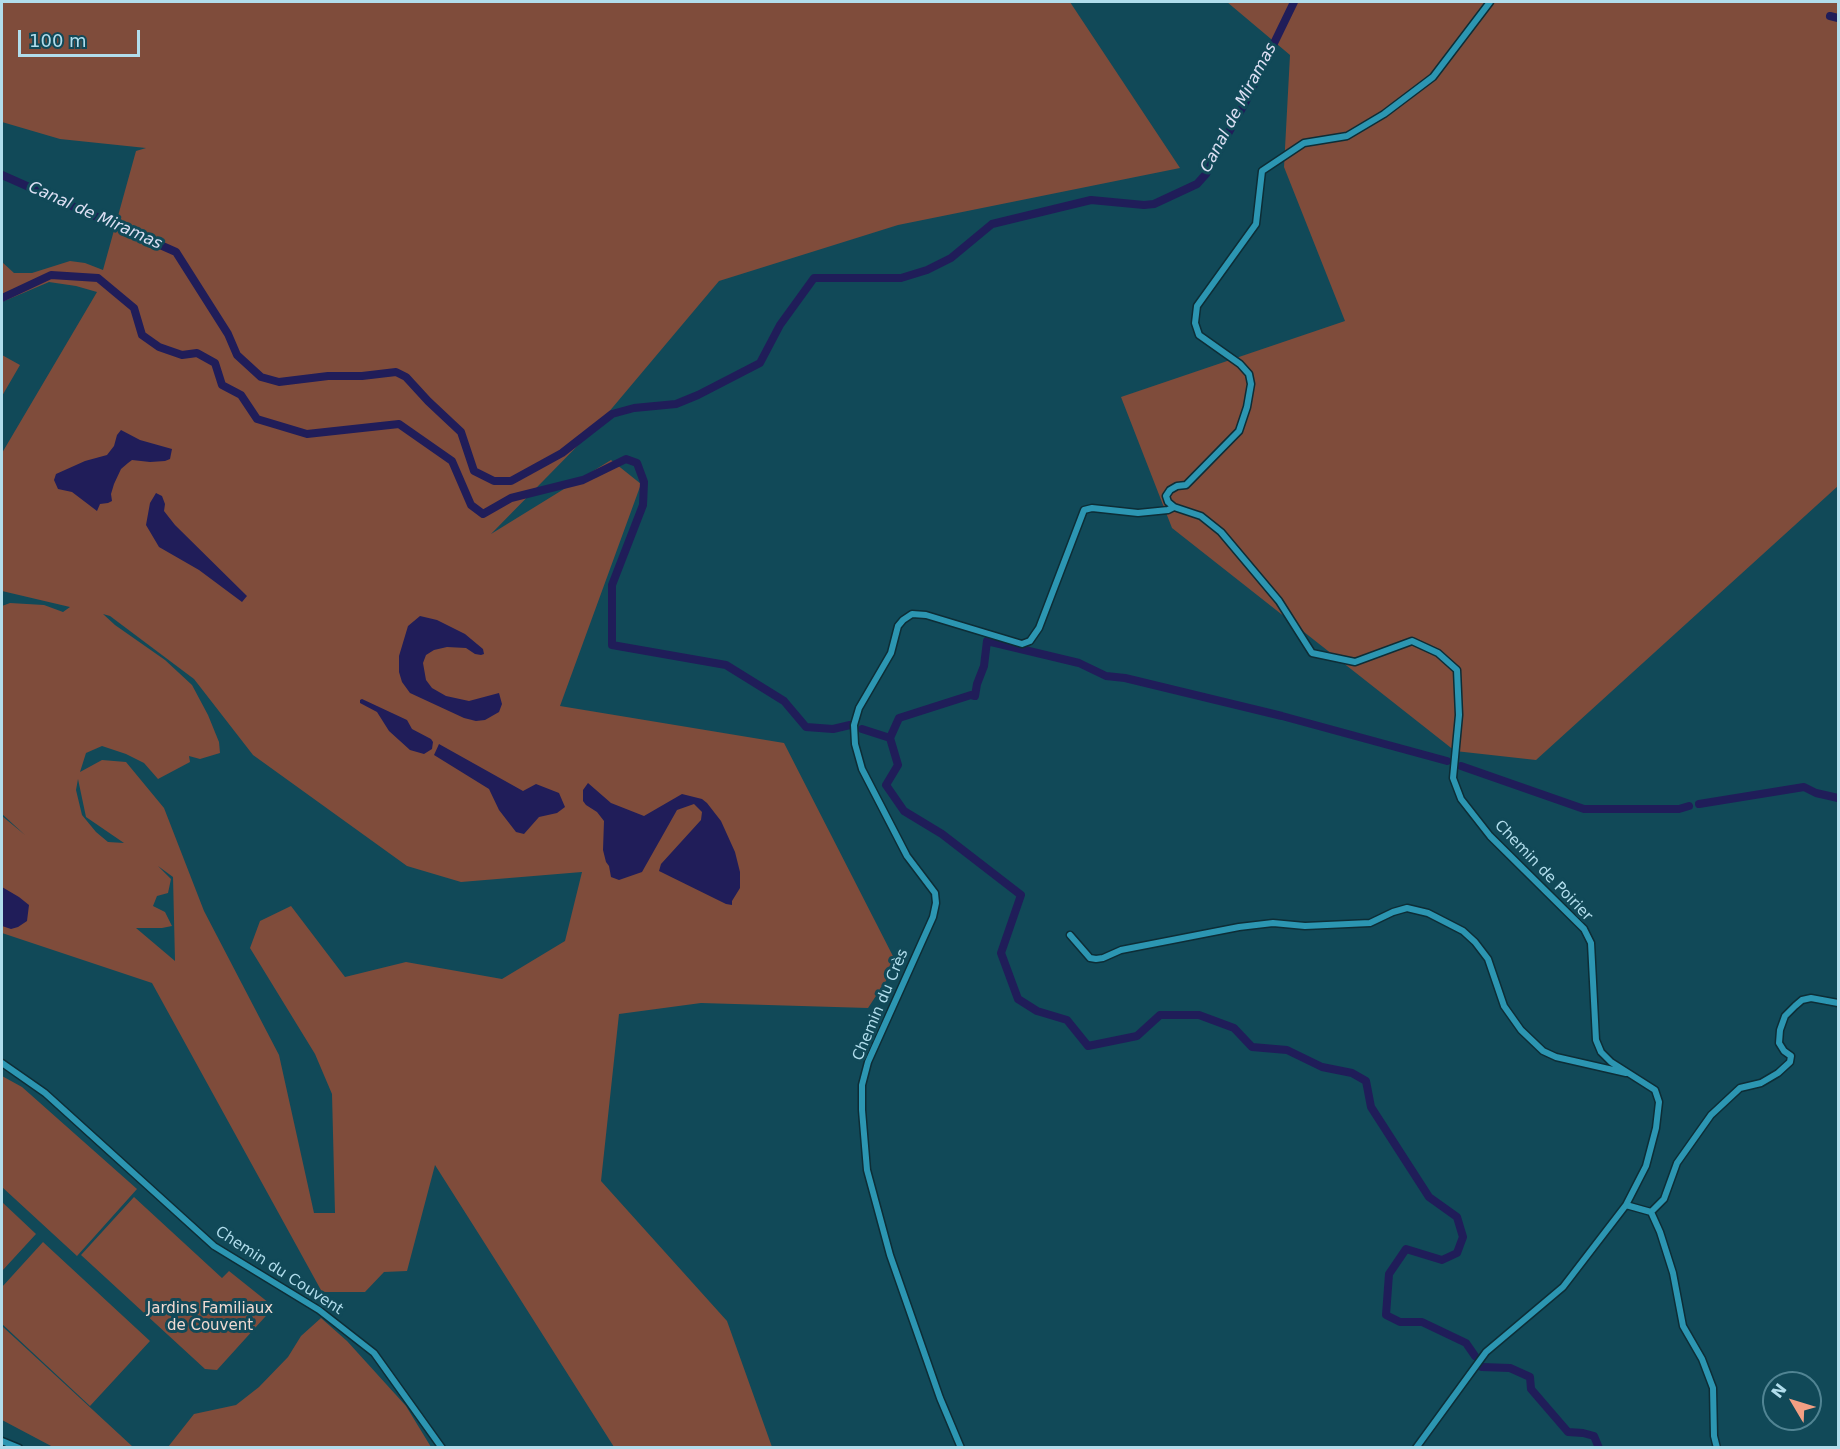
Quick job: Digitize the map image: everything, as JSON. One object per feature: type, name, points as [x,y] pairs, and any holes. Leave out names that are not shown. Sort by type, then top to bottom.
[{"type":"street","points":[[1174,507],[1168,502],[1166,496],[1170,490],[1186,485],[1239,431],[1247,407],[1251,384],[1249,374],[1240,364],[1199,335],[1195,323],[1197,306],[1256,224],[1262,171],[1304,143],[1347,136],[1390,110],[1433,77],[1490,2]]},
{"type":"street","name":"Chemin du Crès","points":[[961,1448],[940,1398],[890,1255],[867,1170],[862,1110],[862,1085],[868,1062],[933,917],[936,903],[935,893],[907,856],[862,769],[855,744],[854,724],[859,708],[891,653],[898,626],[912,614],[926,615],[1022,644],[1030,641],[1039,628],[1084,510],[1088,508],[1138,513],[1168,510],[1174,507]]},
{"type":"street","name":"Chemin de Poirier","points":[[1174,507],[1201,516],[1221,532],[1279,601],[1312,653],[1355,662],[1412,641],[1438,653],[1457,670],[1459,715],[1453,778],[1461,799],[1490,836],[1584,929],[1591,943],[1596,1040],[1602,1052],[1611,1062],[1655,1090],[1659,1102],[1656,1128],[1646,1166],[1626,1205],[1563,1287],[1486,1352],[1416,1448]]},
{"type":"street","points":[[1070,934],[1090,958],[1096,959],[1121,950],[1273,922],[1305,926],[1370,923],[1407,908],[1428,913],[1462,931],[1474,942],[1488,959],[1504,1006],[1521,1030],[1543,1051],[1556,1057],[1630,1074]]},
{"type":"street","points":[[1651,1212],[1664,1199],[1677,1163],[1711,1115],[1740,1088],[1761,1083],[1778,1073],[1790,1062],[1791,1056],[1779,1043],[1785,1016],[1802,1000],[1811,998],[1839,1003]]},
{"type":"street","name":"Chemin du Couvent","points":[[2,1063],[45,1093],[214,1246],[319,1310],[374,1353],[442,1448]]},
{"type":"street","points":[[1626,1205],[1651,1212]]},
{"type":"street","points":[[1651,1212],[1673,1273],[1683,1326],[1701,1359],[1713,1389],[1713,1427],[1717,1448]]},
{"type":"street","points":[[2,1441],[19,1448]]},
{"type":"green space","points":[[2,2],[1070,2],[1180,168],[898,225],[719,281],[597,426],[491,534],[611,460],[641,484],[560,706],[784,743],[897,964],[868,1008],[701,1003],[619,1014],[601,1181],[727,1321],[772,1447],[614,1447],[435,1165],[407,1271],[384,1272],[365,1292],[322,1292],[152,983],[2,933],[2,816],[25,835],[2,814],[2,606],[10,603],[44,605],[63,612],[70,607],[2,591],[2,453],[97,292],[49,282],[2,302],[2,262],[14,273],[32,273],[70,261],[85,263],[103,270],[136,151],[146,148],[60,139],[2,122]],"holes":[[[103,614],[110,616],[194,679],[253,755],[407,866],[461,882],[582,872],[565,941],[502,979],[406,962],[345,977],[291,906],[260,921],[250,948],[315,1054],[332,1094],[335,1213],[314,1213],[279,1055],[204,911],[164,808],[126,762],[102,760],[80,772],[86,753],[102,746],[144,763],[158,779],[190,762],[189,756],[200,759],[220,753],[219,742],[208,715],[192,685],[165,660]],[[78,779],[86,817],[124,843],[108,842],[82,815],[76,790]],[[158,866],[173,877],[175,961],[136,928],[172,926],[165,912],[153,906],[157,896],[168,893],[171,879]]]},
{"type":"green space","points":[[1227,2],[1838,2],[1838,486],[1536,760],[1455,751],[1172,528],[1121,397],[1345,321],[1284,167],[1290,55]]},
{"type":"green space","points":[[2,355],[20,365],[2,396]]},
{"type":"green space","points":[[2,1076],[22,1087],[137,1189],[77,1256],[2,1187]]},
{"type":"green space","name":"Jardins Familiaux de Couvent","points":[[134,1197],[222,1278],[229,1271],[274,1307],[217,1370],[205,1369],[81,1255]]},
{"type":"green space","points":[[2,1202],[36,1234],[2,1271]]},
{"type":"green space","points":[[43,1242],[150,1341],[90,1406],[2,1324],[2,1287]]},
{"type":"green space","points":[[321,1318],[347,1341],[406,1406],[431,1447],[168,1447],[194,1414],[236,1405],[259,1387],[288,1357],[301,1336]]},
{"type":"green space","points":[[2,1326],[133,1447],[53,1447],[2,1420]]},
{"type":"shaded area","points":[[121,430],[140,440],[172,449],[170,459],[150,462],[132,460],[121,469],[111,494],[112,501],[100,504],[97,511],[72,492],[58,489],[54,480],[56,474],[85,461],[107,455]]},
{"type":"shaded area","points":[[156,493],[162,496],[165,504],[164,511],[175,525],[247,596],[242,602],[199,570],[159,547],[146,525],[150,503]]},
{"type":"shaded area","points":[[420,616],[437,620],[465,634],[483,649],[484,654],[475,654],[466,648],[447,647],[434,650],[426,655],[423,663],[426,680],[432,688],[446,696],[469,701],[499,693],[502,704],[499,712],[485,720],[476,721],[464,718],[410,693],[402,682],[399,672],[399,656],[408,626]]},
{"type":"shaded area","points":[[362,699],[407,720],[412,729],[431,739],[432,749],[424,754],[410,750],[389,731],[377,712],[360,703]]},
{"type":"shaded area","points":[[439,744],[523,791],[536,784],[559,793],[565,807],[557,813],[539,817],[524,834],[516,832],[499,810],[489,789],[434,755]]},
{"type":"shaded area","points":[[588,783],[611,803],[644,816],[682,794],[702,799],[707,803],[721,821],[735,852],[740,872],[740,888],[732,905],[659,871],[661,864],[701,820],[702,812],[694,804],[677,810],[642,872],[619,880],[611,877],[603,850],[604,821],[583,801],[583,790]]},
{"type":"shaded area","points":[[2,887],[29,905],[27,921],[18,927],[11,929],[2,926]]},
{"type":"waterway","name":"Canal de Miramas","points":[[2,175],[176,252],[228,334],[237,355],[261,377],[279,382],[328,376],[362,376],[396,372],[406,377],[461,432],[474,471],[494,481],[511,481],[562,453],[612,414],[634,408],[676,404],[760,363],[780,325],[814,278],[901,278],[927,270],[951,258],[992,224],[1091,200],[1154,204],[1197,184],[1206,174],[1246,101],[1294,2]]},
{"type":"waterway","name":"Canal de Miramas","points":[[1830,16],[1838,18]]},
{"type":"waterway","points":[[2,298],[51,275],[98,278],[134,308],[142,335],[159,347],[182,355],[197,353],[215,363],[222,385],[241,395],[257,419],[307,434],[399,424],[452,461],[471,505],[483,514],[511,498],[583,480],[626,459],[637,463],[644,482],[643,505],[612,585],[612,645],[726,665],[784,701],[806,727],[833,729],[850,725]]},
{"type":"waterway","points":[[890,738],[899,718],[971,695],[975,696],[984,666],[987,641],[1079,663],[1106,676],[1125,678],[1282,716],[1447,761]]},
{"type":"waterway","points":[[862,729],[890,738],[898,765],[886,785],[904,811],[942,834],[1021,895],[1001,953],[1018,999],[1037,1011],[1067,1020],[1088,1046],[1137,1036],[1160,1015],[1199,1015],[1234,1028],[1252,1047],[1287,1050],[1322,1067],[1352,1073],[1366,1081],[1371,1107],[1429,1197],[1457,1217],[1463,1237],[1457,1253],[1442,1260],[1406,1249],[1389,1274],[1386,1315],[1400,1322],[1422,1322],[1466,1343],[1475,1356]]},
{"type":"waterway","points":[[1461,766],[1584,809],[1679,809],[1689,806]]},
{"type":"waterway","points":[[1699,804],[1804,787],[1816,793],[1838,798]]},
{"type":"waterway","points":[[1482,1367],[1510,1368],[1530,1377],[1531,1389],[1568,1432],[1594,1436],[1599,1448]]}]
